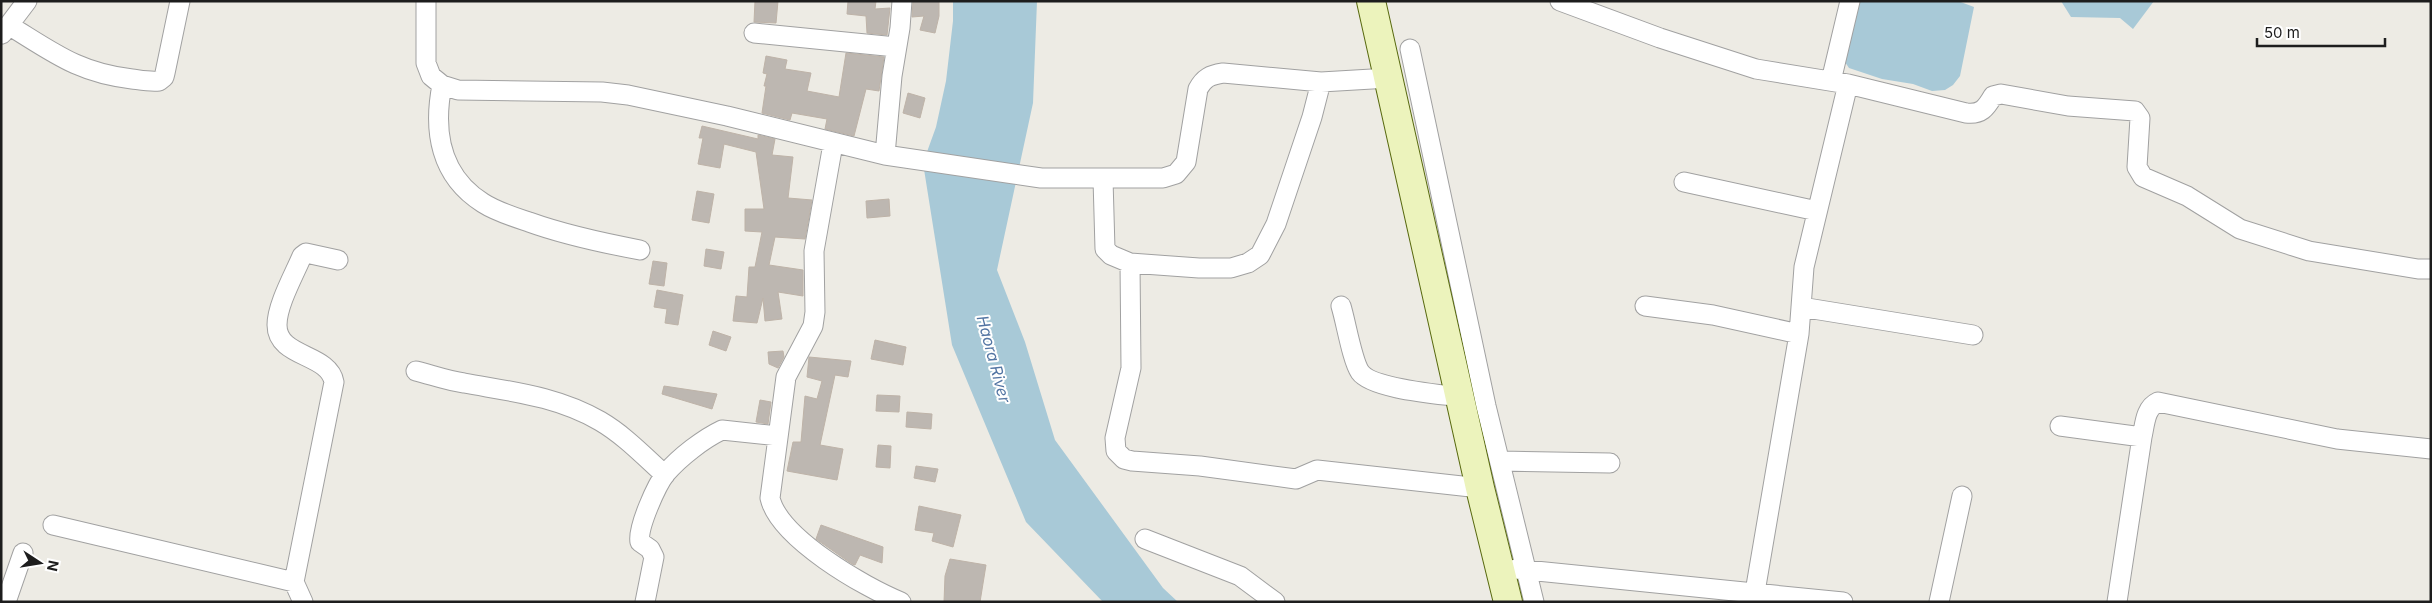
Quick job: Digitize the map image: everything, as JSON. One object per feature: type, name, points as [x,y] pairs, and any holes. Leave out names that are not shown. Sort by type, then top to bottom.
[{"type":"main road","points":[[1371,1],[1480,488],[1514,568],[1508,602]]},
{"type":"street","points":[[27,1],[6,31],[88,71],[116,77],[158,81],[164,77],[180,1]]},
{"type":"street","points":[[426,1],[426,63],[431,76],[442,85],[458,90],[602,92],[628,95],[726,116],[833,144],[885,155],[1040,178],[1102,179],[1163,178],[1171,176],[1183,168],[1188,151],[1198,89],[1202,82],[1213,74],[1223,73],[1321,82],[1389,78]]},
{"type":"street","points":[[885,155],[902,1]]},
{"type":"street","points":[[1560,1],[1660,38],[1756,69],[1840,82],[1976,114],[1983,110],[1993,96],[2001,94],[2068,106],[2135,111],[2140,118],[2137,167],[2143,177],[2187,196],[2240,229],[2309,251],[2418,270],[2431,269]]},
{"type":"street","points":[[1755,592],[1799,334],[1804,267],[1817,211],[1840,82],[1850,1]]},
{"type":"street","points":[[754,34],[896,46]]},
{"type":"street","points":[[1410,49],[1500,461],[1514,568],[1534,602]]},
{"type":"street","points":[[1102,179],[1105,250],[1111,255],[1130,263],[1199,268],[1231,268],[1248,263],[1260,255],[1276,224],[1312,117],[1321,82]]},
{"type":"street","points":[[442,85],[437,111],[440,144],[454,175],[467,190],[483,203],[551,230],[640,250]]},
{"type":"street","points":[[833,144],[814,251],[815,312],[813,326],[786,377],[770,498],[772,509],[811,549],[854,580],[901,602]]},
{"type":"street","points":[[1684,182],[1817,211]]},
{"type":"street","points":[[303,602],[294,582],[334,382],[329,371],[286,345],[278,333],[277,324],[279,312],[302,256],[306,253],[338,260]]},
{"type":"street","points":[[1130,263],[1131,368],[1115,438],[1118,456],[1132,461],[1200,466],[1296,479],[1317,470],[1480,488]]},
{"type":"street","points":[[1341,306],[1357,367],[1364,377],[1377,383],[1460,397]]},
{"type":"street","points":[[1645,306],[1713,315],[1799,334]]},
{"type":"street","points":[[1801,307],[1973,335]]},
{"type":"street","points":[[416,371],[464,383],[503,388],[552,400],[576,409],[602,422],[626,439],[665,475]]},
{"type":"street","points":[[2117,602],[2142,437],[2148,411],[2151,406],[2158,402],[2337,439],[2431,449]]},
{"type":"street","points":[[2060,426],[2142,437]]},
{"type":"street","points":[[645,602],[654,558],[650,550],[640,542],[640,529],[665,475],[696,448],[722,430],[778,436]]},
{"type":"street","points":[[1500,461],[1610,463]]},
{"type":"street","points":[[1939,602],[1962,496]]},
{"type":"street","points":[[53,525],[294,582]]},
{"type":"street","points":[[1145,538],[1240,576],[1275,602]]},
{"type":"street","points":[[6,602],[23,553]]},
{"type":"street","points":[[1514,568],[1843,602]]},
{"type":"water","name":"Haora River","points":[[953,1],[1037,1],[1033,103],[997,270],[1025,342],[1055,440],[1163,588],[1178,602],[1103,602],[1026,522],[952,345],[923,163],[936,127],[946,81],[953,21]]},
{"type":"water","points":[[1859,1],[1958,1],[1974,7],[1960,76],[1953,85],[1945,90],[1932,91],[1913,84],[1882,79],[1849,68],[1845,62]]},
{"type":"water","points":[[2061,1],[2154,1],[2133,29],[2120,18],[2071,17]]},
{"type":"building","points":[[755,1],[778,1],[776,23],[754,22]]},
{"type":"building","points":[[848,1],[876,1],[875,9],[890,8],[887,35],[867,33],[866,16],[847,14]]},
{"type":"building","points":[[913,1],[939,1],[939,16],[935,33],[920,30],[924,16],[912,17]]},
{"type":"building","points":[[846,53],[884,57],[879,91],[866,89],[854,136],[825,129],[827,119],[792,113],[790,120],[762,113],[767,74],[763,73],[766,56],[787,60],[785,69],[811,73],[807,91],[839,97]]},
{"type":"building","points":[[908,93],[925,98],[920,118],[903,113]]},
{"type":"building","points":[[702,126],[758,139],[758,135],[775,139],[772,155],[793,157],[788,198],[812,200],[805,239],[775,237],[769,265],[803,270],[803,296],[778,292],[782,319],[765,321],[763,298],[757,323],[733,321],[736,296],[747,297],[749,267],[755,267],[762,232],[745,231],[745,209],[764,209],[756,152],[724,144],[720,168],[698,164],[703,138],[699,138]]},
{"type":"building","points":[[697,191],[714,194],[709,223],[692,220]]},
{"type":"building","points":[[889,199],[890,216],[867,218],[866,201]]},
{"type":"building","points":[[706,249],[724,252],[721,269],[704,266]]},
{"type":"building","points":[[653,261],[667,263],[664,286],[649,284]]},
{"type":"building","points":[[657,290],[683,295],[678,325],[665,323],[667,309],[654,307]]},
{"type":"building","points":[[713,331],[731,337],[726,351],[709,345]]},
{"type":"building","points":[[875,340],[906,347],[903,365],[871,359]]},
{"type":"building","points":[[783,351],[784,357],[778,368],[769,364],[768,352]]},
{"type":"building","points":[[809,357],[851,361],[848,377],[835,375],[820,445],[843,449],[837,480],[787,471],[793,442],[801,442],[805,396],[817,399],[822,381],[807,377]]},
{"type":"building","points":[[664,386],[717,394],[712,409],[662,394]]},
{"type":"building","points":[[877,395],[900,396],[899,412],[876,411]]},
{"type":"building","points":[[760,400],[771,402],[768,424],[756,422]]},
{"type":"building","points":[[907,412],[932,414],[931,429],[906,427]]},
{"type":"building","points":[[878,445],[891,446],[890,468],[876,467]]},
{"type":"building","points":[[916,466],[938,469],[935,482],[914,478]]},
{"type":"building","points":[[919,506],[961,515],[953,547],[932,541],[934,533],[915,530]]},
{"type":"building","points":[[821,525],[883,547],[882,563],[860,555],[855,565],[852,564],[816,539]]},
{"type":"building","points":[[950,559],[986,565],[980,602],[944,602],[945,576]]}]
